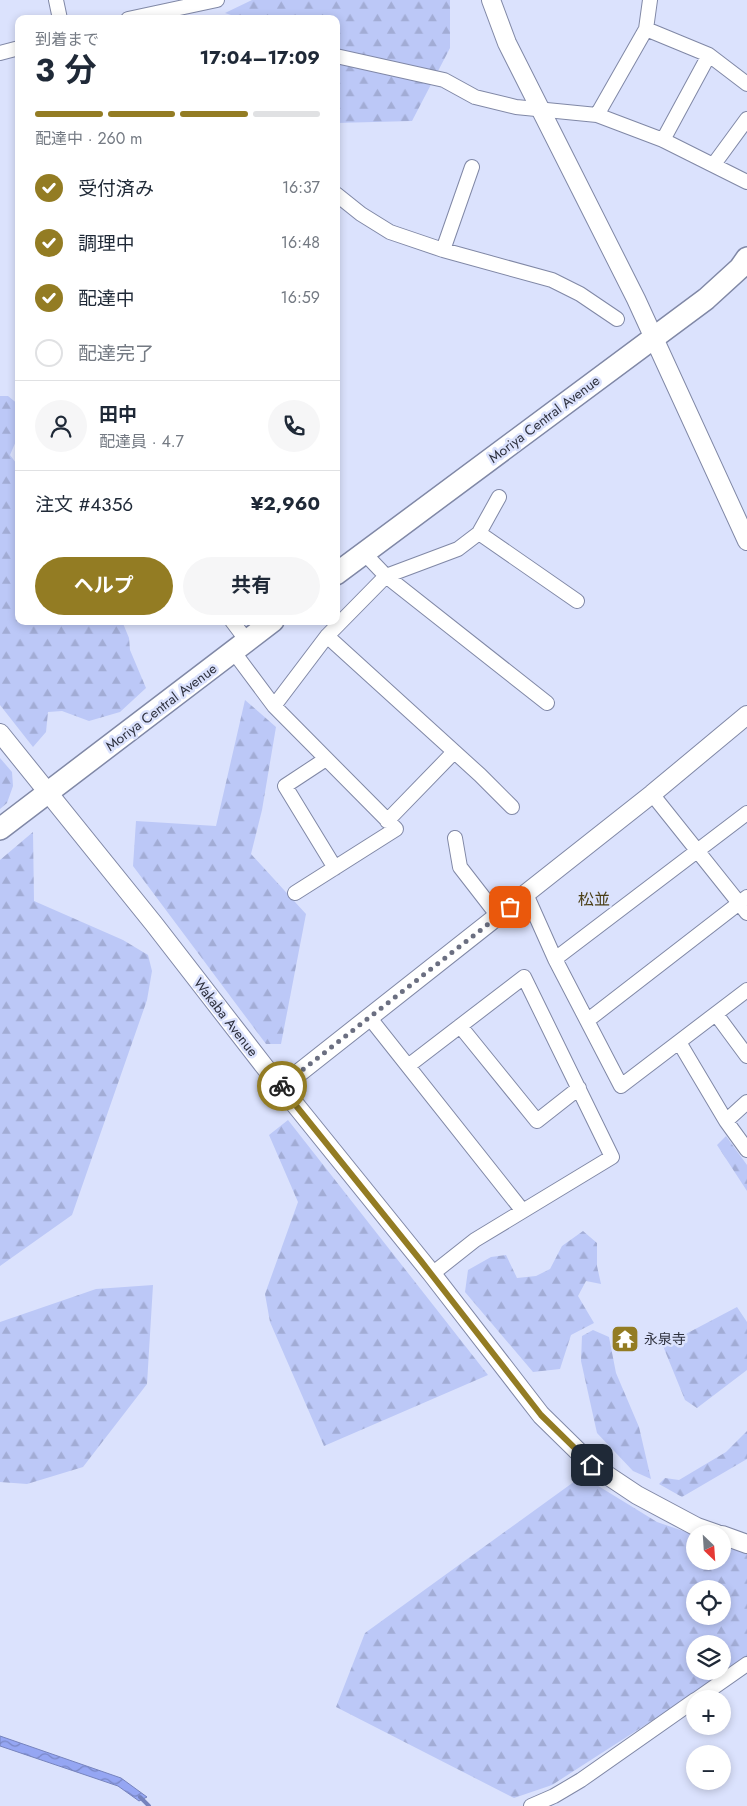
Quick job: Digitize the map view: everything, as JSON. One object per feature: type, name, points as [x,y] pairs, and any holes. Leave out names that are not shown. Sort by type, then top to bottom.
[{"type":"main road","name":"Moriya Central Avenue","points":[[340,571],[706,298],[740,268],[747,258]]},
{"type":"main road","name":"Moriya Central Avenue","points":[[0,829],[268,625]]},
{"type":"street","points":[[56,0],[59,15]]},
{"type":"street","points":[[178,14],[217,0]]},
{"type":"street","points":[[491,0],[507,43],[654,337],[747,541]]},
{"type":"street","points":[[597,115],[646,29],[650,0]]},
{"type":"street","points":[[646,29],[709,55],[747,84]]},
{"type":"street","points":[[0,53],[15,49]]},
{"type":"street","points":[[663,140],[709,55]]},
{"type":"street","points":[[340,57],[444,80],[475,97],[516,108],[597,115],[663,140],[747,182]]},
{"type":"street","points":[[714,164],[747,119]]},
{"type":"street","points":[[443,250],[472,167]]},
{"type":"street","points":[[340,197],[361,214],[390,232],[443,250],[552,280],[580,294],[618,319]]},
{"type":"street","points":[[340,623],[386,576],[458,549],[480,533],[499,498]]},
{"type":"street","points":[[480,533],[578,601]]},
{"type":"street","points":[[364,553],[386,576],[547,703]]},
{"type":"street","points":[[233,625],[240,646],[274,706],[396,830],[295,893]]},
{"type":"street","points":[[274,706],[327,636],[338,625]]},
{"type":"street","points":[[327,636],[480,775],[512,807]]},
{"type":"street","points":[[281,1087],[652,794],[747,715]]},
{"type":"street","name":"Wakaba Avenue","points":[[0,732],[154,924],[281,1087],[432,1274],[541,1415],[592,1465],[637,1496],[693,1525]]},
{"type":"street","points":[[387,822],[454,752]]},
{"type":"street","points":[[326,759],[285,786],[335,868]]},
{"type":"street","points":[[588,1020],[745,904],[698,851],[652,794]]},
{"type":"street","points":[[555,959],[747,813]]},
{"type":"street","points":[[455,838],[460,867],[498,916]]},
{"type":"street","points":[[526,894],[555,959],[588,1020],[620,1086],[747,990]]},
{"type":"street","points":[[408,1066],[524,977],[612,1157],[475,1240],[432,1274]]},
{"type":"street","points":[[716,1014],[747,1056]]},
{"type":"street","points":[[369,1017],[522,1210]]},
{"type":"street","points":[[460,1026],[537,1121],[579,1088]]},
{"type":"street","points":[[679,1042],[726,1121],[747,1150]]},
{"type":"street","points":[[726,1121],[747,1102]]},
{"type":"street","points":[[731,1539],[747,1544]]},
{"type":"street","points":[[709,1690],[747,1664]]},
{"type":"street","points":[[531,1806],[554,1796],[580,1780],[686,1706]]},
{"type":"green space","points":[[252,0],[450,0],[450,48],[412,121],[340,123],[340,15],[231,15],[225,13]]},
{"type":"green space","points":[[0,396],[8,396],[15,402],[15,443],[10,455],[15,462],[15,625],[124,625],[129,638],[130,650],[146,688],[120,712],[89,721],[62,711],[48,712],[46,732],[33,747],[0,705]]},
{"type":"green space","points":[[245,700],[276,727],[262,810],[251,854],[306,914],[281,1044],[266,1044],[133,866],[136,821],[216,826]]},
{"type":"green space","points":[[0,758],[12,772],[13,786],[7,803],[0,809]]},
{"type":"green space","points":[[33,832],[34,901],[123,940],[148,955],[152,971],[147,1000],[72,1215],[0,1266],[0,860]]},
{"type":"green space","points":[[288,1120],[488,1375],[324,1446],[270,1322],[265,1294],[298,1202],[269,1135]]},
{"type":"green space","points":[[726,1136],[747,1165],[747,1191],[717,1145]]},
{"type":"green space","points":[[583,1231],[597,1243],[597,1266],[601,1284],[586,1281],[578,1296],[594,1323],[571,1335],[560,1369],[533,1372],[465,1292],[468,1270],[491,1257],[506,1255],[517,1278],[536,1276],[550,1269],[562,1246]]},
{"type":"green space","points":[[153,1285],[147,1384],[83,1467],[27,1484],[0,1482],[0,1322],[96,1289]]},
{"type":"green space","points":[[737,1307],[747,1322],[747,1370],[697,1408],[685,1400],[663,1346]]},
{"type":"green space","points":[[593,1330],[609,1337],[616,1373],[639,1427],[651,1479],[633,1471],[597,1433],[581,1361],[582,1336]]},
{"type":"green space","points":[[747,1431],[747,1459],[682,1497],[659,1484],[665,1478],[679,1480],[726,1452]]},
{"type":"green space","points":[[582,1476],[657,1522],[686,1532],[686,1570],[731,1570],[731,1547],[747,1552],[747,1657],[731,1668],[731,1635],[686,1635],[686,1680],[715,1680],[700,1690],[686,1690],[686,1699],[552,1785],[514,1798],[336,1707],[365,1633]]},
{"type":"water","points":[[0,1736],[121,1778],[147,1797],[139,1801],[118,1786],[0,1746]]},
{"type":"waterway","points":[[140,1797],[149,1806]]},
{"type":"way so far","points":[[282,1086],[510,907]]},
{"type":"place","name":"永泉寺","points":[[625,1339]]},
{"type":"district","name":"松並","points":[[594,899]]},
{"type":"route","points":[[282,1086],[541,1415],[592,1465]]}]
